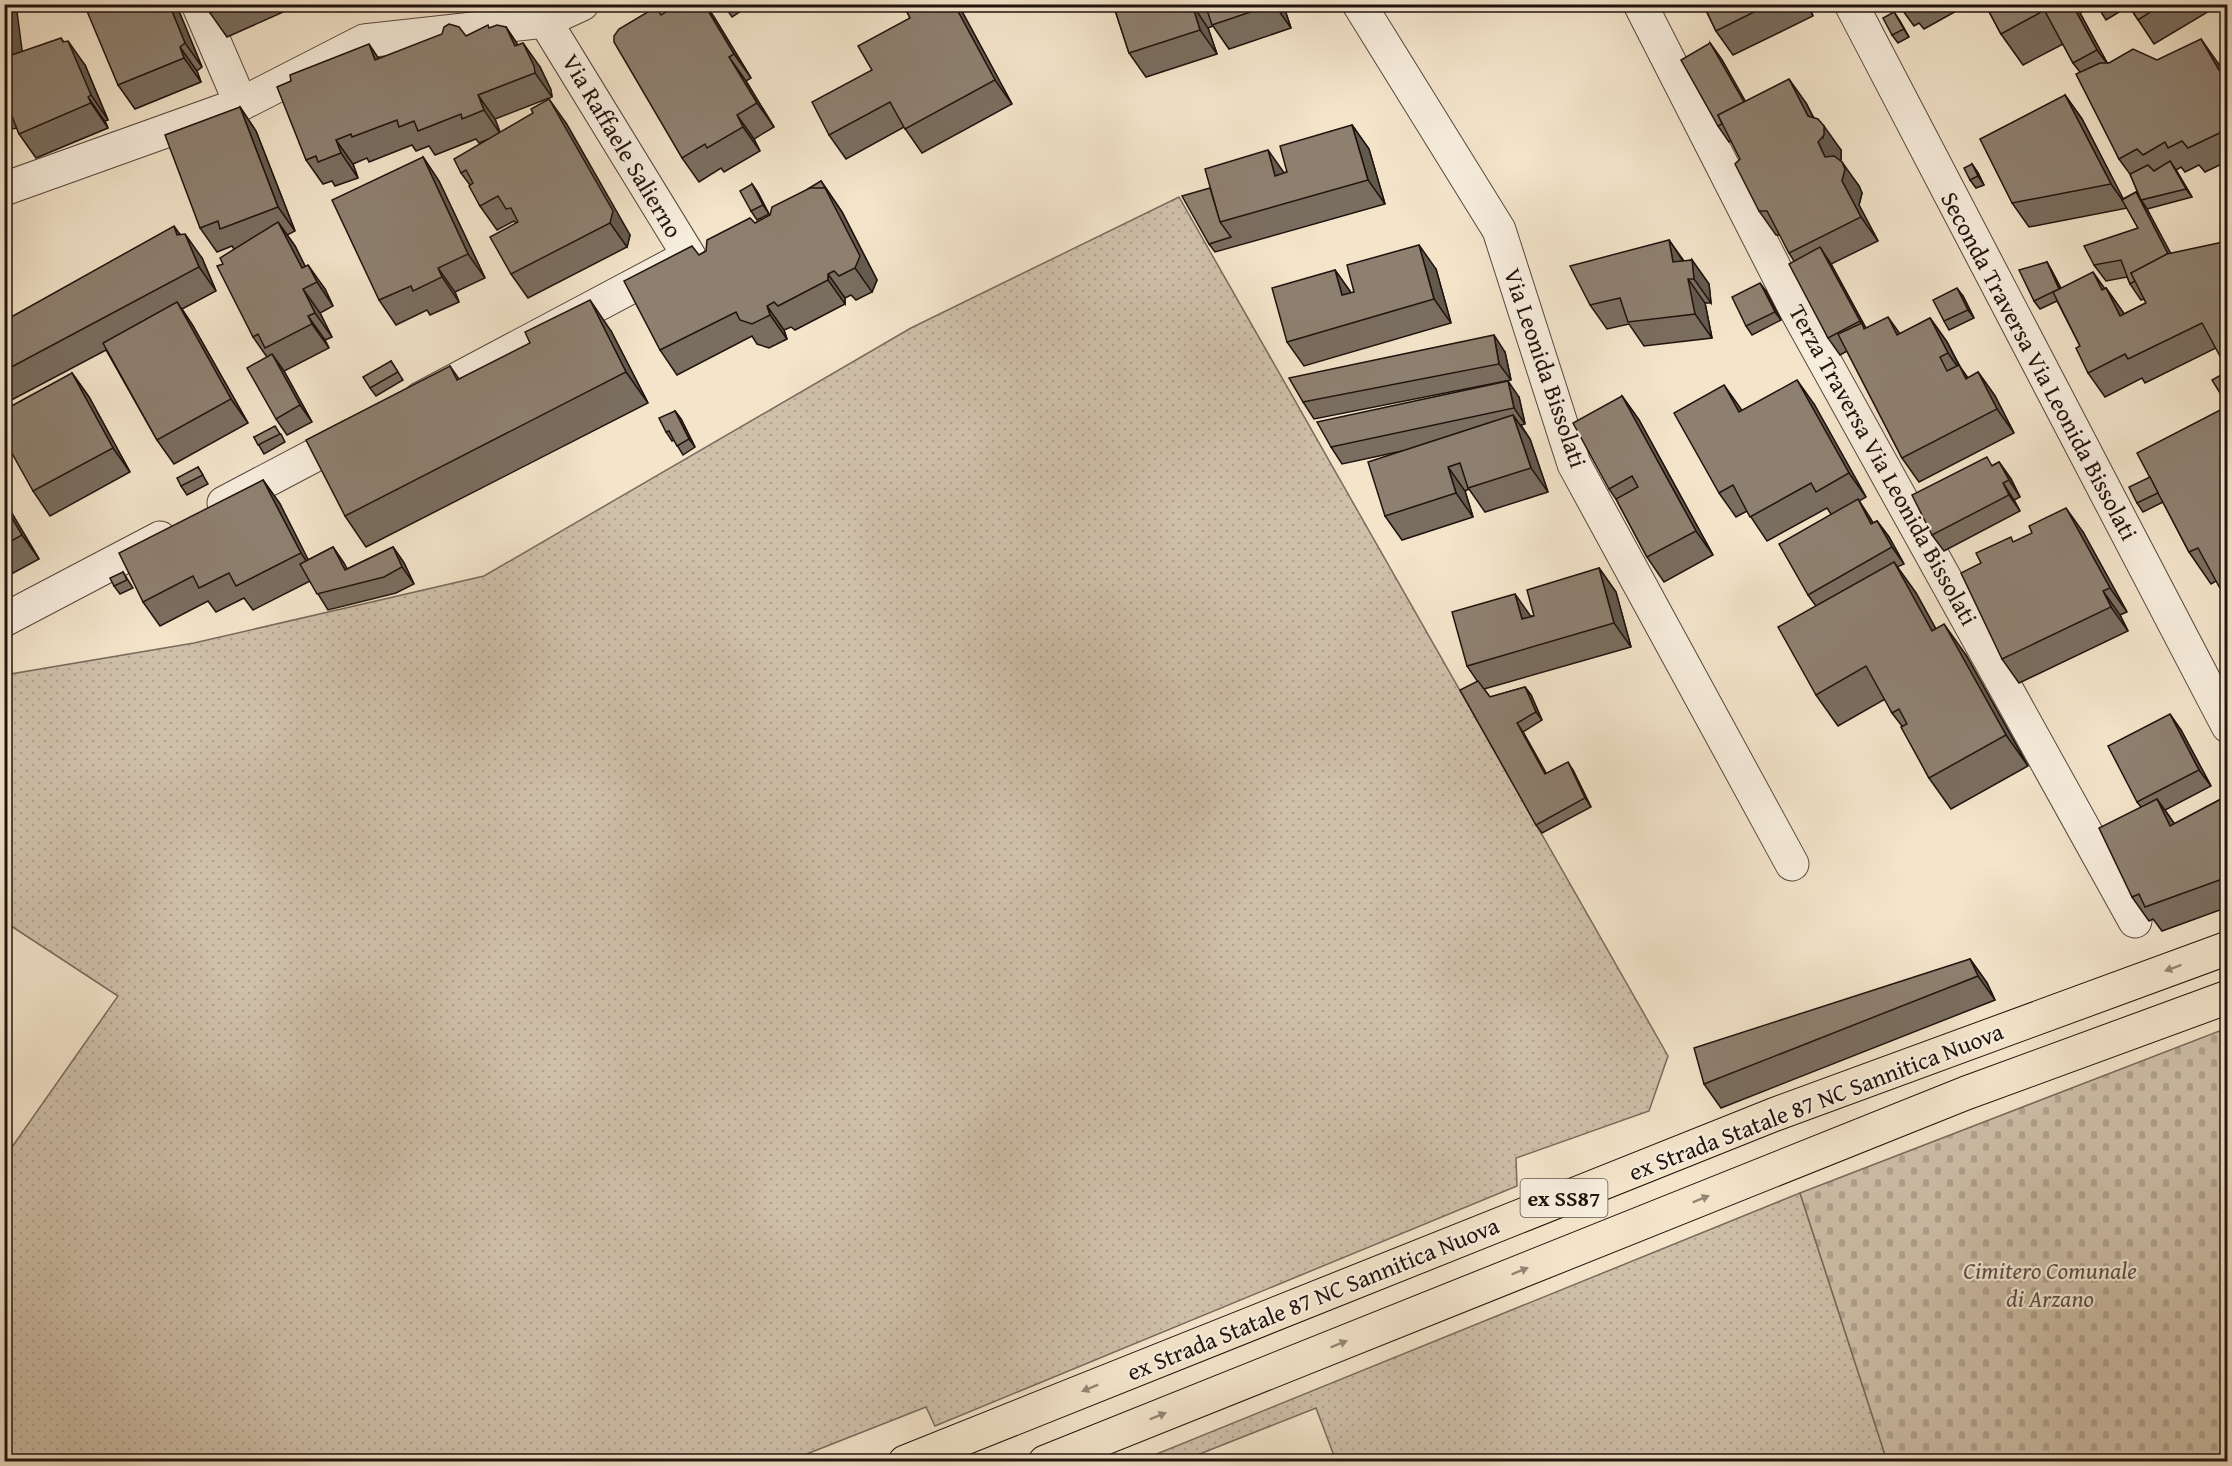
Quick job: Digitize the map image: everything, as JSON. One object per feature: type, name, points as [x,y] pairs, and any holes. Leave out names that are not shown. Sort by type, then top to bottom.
[{"type":"highway","name":"ex Strada Statale 87 NC Sannitica Nuova","points":[[905,1461],[1773,1115],[2228,948]]},
{"type":"highway","name":"ex Strada Statale 87 NC Sannitica Nuova","points":[[1045,1461],[1955,1097],[2228,998]]},
{"type":"street","points":[[198,4],[241,105]]},
{"type":"street","points":[[4,189],[241,105],[364,41],[545,21],[582,4]]},
{"type":"street","name":"Via Leonida Bissolati","points":[[1359,4],[1498,230],[1574,465],[1792,864]]},
{"type":"street","name":"Terza Traversa Via Leonida Bissolati","points":[[1640,4],[1796,308],[2135,921]]},
{"type":"street","name":"Seconda Traversa Via Leonida Bissolati","points":[[1851,4],[2228,726]]},
{"type":"street","name":"Via Raffaele Salierno","points":[[4,620],[689,256],[545,21]]},
{"type":"green space","points":[[1179,197],[1668,1056],[1649,1111],[1516,1158],[1517,1186],[935,1426],[926,1407],[789,1461],[5,1461],[5,1157],[118,996],[5,922],[5,675],[194,643],[484,576],[911,328]]},
{"type":"green space","name":"Cimitero Comunale di Arzano","points":[[2227,1028],[2227,1461],[1887,1461],[1800,1193]]},
{"type":"green space","points":[[1800,1193],[1887,1461],[1336,1461],[1316,1408],[1182,1461],[1137,1462]]},
{"type":"building","points":[[84,4],[169,4],[185,43],[180,47],[184,58],[118,85]]},
{"type":"building","points":[[206,4],[229,4],[210,13]]},
{"type":"building","points":[[679,4],[704,4],[734,54],[729,57],[757,103],[737,115],[743,127],[707,148],[705,144],[682,158],[614,42],[614,36],[619,29],[656,7],[661,15]]},
{"type":"building","points":[[903,4],[954,4],[995,80],[905,129],[890,102],[829,135],[812,102],[872,70],[858,46],[910,18]]},
{"type":"building","points":[[1113,4],[1192,4],[1200,30],[1129,53]]},
{"type":"building","points":[[1205,4],[1274,4],[1212,25]]},
{"type":"building","points":[[1703,4],[1770,4],[1716,31]]},
{"type":"building","points":[[1985,4],[2039,4],[2043,11],[2001,34]]},
{"type":"building","points":[[2041,4],[2072,4],[2097,50],[2073,63]]},
{"type":"building","points":[[2128,4],[2163,4],[2138,20]]},
{"type":"building","points":[[1894,12],[1904,29],[1892,35],[1883,18]]},
{"type":"building","points":[[4,21],[9,56],[61,38],[63,42],[68,41],[91,95],[88,97],[91,103],[19,134],[7,104],[4,104]]},
{"type":"building","points":[[449,24],[459,27],[466,36],[488,25],[489,28],[497,25],[506,27],[515,46],[523,43],[535,73],[478,95],[484,110],[462,119],[461,114],[418,131],[414,121],[399,127],[397,120],[352,137],[351,134],[336,140],[341,153],[318,162],[316,156],[306,160],[277,87],[291,81],[290,75],[369,44],[375,60],[442,34],[444,27]]},
{"type":"building","points":[[2201,39],[2219,70],[2228,66],[2228,129],[2188,148],[2182,141],[2168,148],[2165,142],[2143,155],[2137,149],[2119,159],[2076,74],[2100,63],[2109,63],[2133,49],[2157,60]]},
{"type":"building","points":[[1710,43],[1744,102],[1718,115],[1722,124],[1718,126],[1681,60]]},
{"type":"building","points":[[1789,79],[1808,116],[1818,119],[1824,126],[1824,135],[1818,142],[1825,157],[1834,156],[1842,162],[1845,169],[1842,181],[1861,217],[1789,253],[1767,211],[1759,211],[1735,164],[1740,159],[1718,115]]},
{"type":"building","points":[[2065,95],[2111,184],[2012,203],[1980,139]]},
{"type":"building","points":[[549,99],[613,211],[610,223],[511,274],[490,237],[518,222],[511,208],[506,209],[498,196],[480,206],[469,186],[473,183],[466,170],[461,173],[454,159],[533,113],[531,109]]},
{"type":"building","points":[[240,107],[278,207],[220,229],[218,221],[200,228],[165,135]]},
{"type":"building","points":[[1352,125],[1368,180],[1220,222],[1205,169],[1268,150],[1275,176],[1287,172],[1280,146]]},
{"type":"building","points":[[423,157],[468,254],[438,268],[442,277],[413,291],[411,286],[379,300],[332,200]]},
{"type":"building","points":[[2170,161],[2186,189],[2141,200],[2130,174],[2148,165],[2154,171]]},
{"type":"building","points":[[1972,164],[1978,176],[1970,180],[1964,168]]},
{"type":"building","points":[[821,181],[825,188],[808,189]]},
{"type":"building","points":[[752,184],[763,205],[751,211],[740,191]]},
{"type":"building","points":[[810,188],[825,188],[860,256],[855,268],[839,276],[834,271],[828,274],[828,280],[778,306],[774,302],[767,306],[770,315],[752,324],[740,320],[736,312],[660,350],[624,281],[692,246],[699,255],[706,251],[707,240],[750,218],[755,223],[770,215],[772,207]]},
{"type":"building","points":[[1210,188],[1220,222],[1231,237],[1209,244],[1182,196]]},
{"type":"building","points":[[2136,192],[2168,254],[2131,273],[2135,281],[2130,284],[2121,260],[2094,265],[2084,246],[2138,228],[2122,200]]},
{"type":"building","points":[[278,222],[302,268],[308,265],[317,282],[303,289],[315,313],[308,316],[312,324],[265,348],[258,334],[253,337],[217,266],[223,264],[220,258]]},
{"type":"building","points":[[174,226],[177,235],[185,234],[199,267],[4,371],[4,321]]},
{"type":"building","points":[[1669,240],[1673,262],[1692,260],[1694,279],[1688,279],[1695,314],[1628,322],[1620,298],[1590,305],[1570,266]]},
{"type":"building","points":[[2228,241],[2228,371],[2202,323],[2128,359],[2125,354],[2088,373],[2076,348],[2080,346],[2053,292],[2093,272],[2102,290],[2106,288],[2120,316],[2146,303],[2131,273],[2167,254]]},
{"type":"building","points":[[1419,245],[1434,299],[1287,342],[1272,288],[1335,270],[1342,295],[1354,292],[1347,265]]},
{"type":"building","points":[[1820,247],[1860,321],[1828,338],[1789,264]]},
{"type":"building","points":[[2047,262],[2059,289],[2034,301],[2019,270]]},
{"type":"building","points":[[1760,283],[1775,312],[1746,326],[1732,297]]},
{"type":"building","points":[[1957,288],[1968,310],[1944,321],[1933,300]]},
{"type":"building","points":[[590,300],[626,372],[345,516],[306,440],[450,366],[457,380],[530,343],[525,332]]},
{"type":"building","points":[[177,302],[231,399],[157,440],[103,343]]},
{"type":"building","points":[[1888,317],[1897,335],[1930,318],[1948,353],[1940,357],[1947,371],[1959,365],[1966,379],[1978,372],[1997,409],[1902,458],[1838,334],[1862,323],[1864,329]]},
{"type":"building","points":[[1494,335],[1499,364],[1303,402],[1289,378]]},
{"type":"building","points":[[272,354],[300,405],[276,419],[247,368]]},
{"type":"building","points":[[391,361],[398,372],[370,388],[363,377]]},
{"type":"building","points":[[2228,371],[2228,406],[2212,380]]},
{"type":"building","points":[[72,373],[113,448],[33,491],[4,439],[4,410]]},
{"type":"building","points":[[1797,380],[1849,473],[1816,492],[1811,483],[1750,517],[1733,485],[1719,493],[1674,413],[1724,385],[1739,412]]},
{"type":"building","points":[[1508,381],[1514,408],[1331,447],[1317,422]]},
{"type":"building","points":[[1622,396],[1696,531],[1647,557],[1616,499],[1638,487],[1632,476],[1609,489],[1573,423]]},
{"type":"building","points":[[2228,406],[2228,603],[2198,548],[2189,552],[2137,453]]},
{"type":"building","points":[[675,411],[689,439],[677,446],[659,418]]},
{"type":"building","points":[[1513,415],[1531,468],[1468,488],[1460,463],[1448,467],[1456,493],[1385,516],[1368,462]]},
{"type":"building","points":[[275,426],[280,434],[258,445],[254,437]]},
{"type":"building","points":[[1987,457],[1992,466],[1999,462],[2009,480],[2003,483],[2009,495],[1932,535],[1912,495]]},
{"type":"building","points":[[198,467],[203,475],[181,486],[177,478]]},
{"type":"building","points":[[2150,477],[2158,493],[2137,503],[2129,487]]},
{"type":"building","points":[[263,480],[301,553],[236,586],[229,573],[199,588],[193,576],[143,602],[119,553]]},
{"type":"building","points":[[1858,499],[1871,524],[1877,521],[1892,547],[1808,595],[1779,544]]},
{"type":"building","points":[[4,505],[22,535],[4,545]]},
{"type":"building","points":[[2066,508],[2110,588],[2103,591],[2111,607],[2002,659],[1961,573],[1981,563],[1976,553],[2011,537],[2013,542],[2032,533],[2029,526]]},
{"type":"building","points":[[333,547],[345,570],[393,547],[402,567],[384,577],[317,594],[300,564]]},
{"type":"building","points":[[1894,562],[1932,631],[1944,624],[2006,735],[1929,778],[1901,727],[1907,724],[1899,709],[1892,713],[1866,666],[1816,695],[1778,627]]},
{"type":"building","points":[[1599,568],[1614,623],[1467,666],[1452,612],[1515,594],[1522,619],[1534,616],[1527,590]]},
{"type":"building","points":[[123,572],[127,580],[114,586],[110,578]]},
{"type":"building","points":[[1478,681],[1490,697],[1525,687],[1536,712],[1517,723],[1545,774],[1568,762],[1585,798],[1536,825],[1460,690]]},
{"type":"building","points":[[2170,714],[2199,770],[2137,802],[2108,746]]},
{"type":"building","points":[[2223,798],[2228,806],[2228,877],[2145,907],[2139,894],[2132,897],[2099,828],[2157,799],[2170,826]]},
{"type":"building","points":[[1970,959],[1978,976],[1704,1084],[1694,1048]]}]
